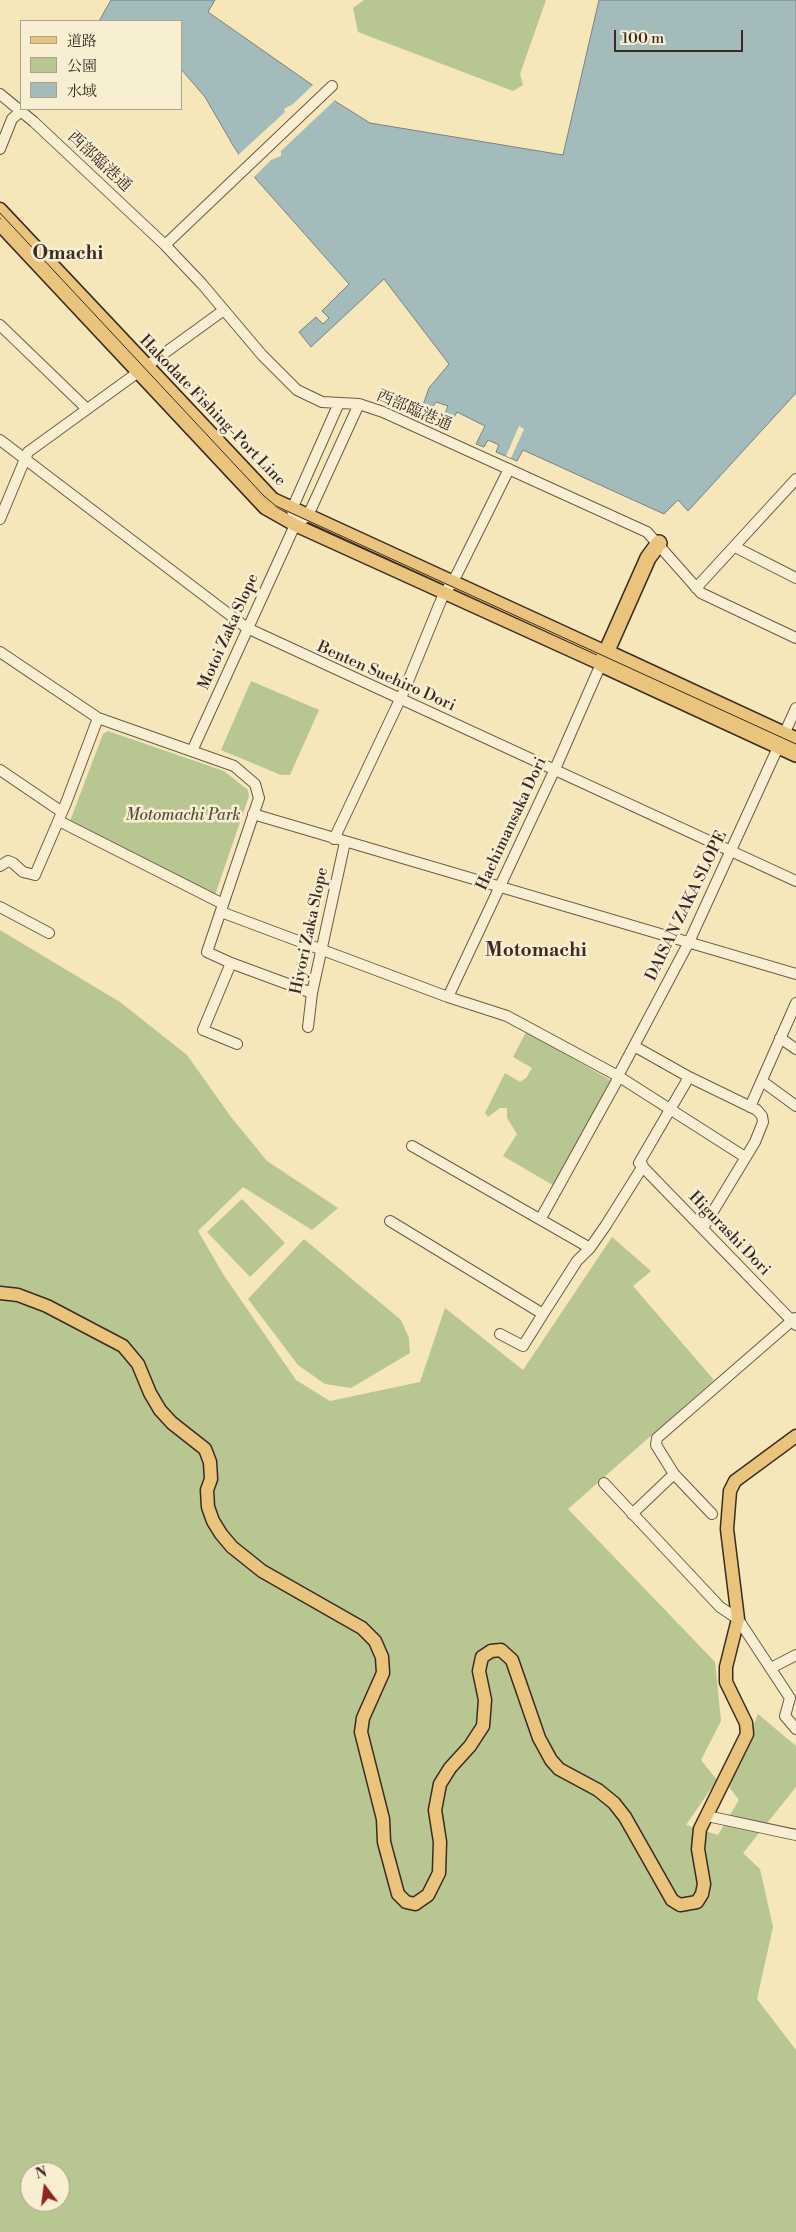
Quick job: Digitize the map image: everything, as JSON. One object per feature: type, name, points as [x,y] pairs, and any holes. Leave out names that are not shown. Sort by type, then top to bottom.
[{"type":"highway","points":[[659,543],[648,558],[603,658],[786,740],[796,754]]},
{"type":"main road","name":"Hakodate Fishing-Port Line","points":[[0,209],[260,503],[272,513],[295,525],[603,658]]},
{"type":"main road","name":"Hakodate Fishing-Port Line","points":[[0,225],[266,494],[446,591]]},
{"type":"main road","points":[[0,1293],[18,1295],[47,1306],[124,1346],[138,1364],[150,1393],[160,1410],[172,1423],[205,1449],[210,1462],[211,1479],[207,1490],[208,1507],[213,1521],[232,1547],[262,1571],[362,1628],[375,1641],[382,1657],[383,1673],[377,1692],[363,1718],[362,1732],[383,1819],[384,1842],[398,1894],[406,1902],[415,1904],[428,1895],[439,1873],[440,1842],[435,1810],[440,1784],[483,1726],[485,1700],[479,1671],[482,1657],[490,1651],[501,1650],[512,1660],[543,1749],[551,1760],[560,1769],[598,1790],[614,1803],[625,1818],[672,1900],[680,1905],[697,1902],[702,1894],[704,1884],[698,1849],[700,1829],[707,1816],[708,1809],[748,1734],[746,1723],[726,1682],[726,1667],[738,1619],[726,1530],[730,1491],[735,1481],[796,1436]]},
{"type":"street","points":[[165,245],[328,89]]},
{"type":"street","name":"西部臨港通","points":[[0,94],[165,245],[262,355],[297,390],[322,402],[359,404],[383,412],[647,532],[659,543],[696,588],[710,597],[796,638]]},
{"type":"street","points":[[0,149],[12,118],[20,111]]},
{"type":"street","points":[[0,519],[28,452],[224,310]]},
{"type":"street","points":[[0,325],[86,409]]},
{"type":"street","points":[[339,403],[292,509],[295,525],[307,516],[359,404]]},
{"type":"street","name":"Benten Suehiro Dori","points":[[0,440],[247,628],[796,881]]},
{"type":"street","name":"Hiyori Zaka Slope","points":[[308,1027],[312,993],[339,840],[446,591],[509,469]]},
{"type":"street","points":[[696,588],[796,479]]},
{"type":"street","name":"Motoi Zaka Slope","points":[[192,751],[295,525]]},
{"type":"street","points":[[735,547],[796,578]]},
{"type":"street","points":[[0,652],[98,718],[234,766],[246,774],[258,790],[259,798],[207,952],[231,964],[312,993]]},
{"type":"street","name":"Hachimansaka Dori","points":[[448,997],[555,769],[603,658]]},
{"type":"street","name":"DAISAN ZAKA SLOPE","points":[[541,1218],[689,942],[731,851],[786,740],[796,708]]},
{"type":"street","points":[[0,866],[8,861],[23,872],[35,875],[61,816],[98,718]]},
{"type":"street","points":[[1,774],[61,816],[222,908],[321,950],[448,997],[507,1016],[618,1077],[745,1157]]},
{"type":"street","points":[[253,814],[796,974]]},
{"type":"street","points":[[0,907],[49,933]]},
{"type":"street","points":[[231,964],[203,1030],[237,1044]]},
{"type":"street","points":[[750,1106],[796,1003]]},
{"type":"street","points":[[780,1038],[796,1049]]},
{"type":"street","points":[[634,1046],[689,1077],[757,1110],[763,1122],[745,1157],[703,1228]]},
{"type":"street","points":[[500,1334],[523,1346],[577,1261],[590,1248],[641,1165],[689,1077]]},
{"type":"street","points":[[762,1081],[796,1106]]},
{"type":"street","points":[[412,1146],[541,1218],[590,1248]]},
{"type":"street","name":"Higurashi Dori","points":[[641,1165],[795,1321]]},
{"type":"street","points":[[390,1221],[544,1314]]},
{"type":"street","points":[[712,1514],[674,1474],[656,1445],[657,1438],[795,1321]]},
{"type":"street","points":[[632,1514],[674,1474]]},
{"type":"street","points":[[604,1483],[720,1607],[738,1619],[790,1698],[785,1716],[796,1729]]},
{"type":"street","points":[[771,1668],[796,1655]]},
{"type":"street","points":[[707,1816],[796,1835]]},
{"type":"green space","points":[[364,0],[546,0],[520,74],[523,85],[513,91],[358,32],[353,8]]},
{"type":"green space","points":[[251,681],[319,710],[290,775],[281,775],[221,750]]},
{"type":"green space","name":"Motomachi Park","points":[[108,731],[224,771],[248,790],[249,796],[215,895],[70,821],[103,734]]},
{"type":"green space","points":[[0,930],[120,1002],[187,1055],[231,1117],[267,1161],[338,1208],[312,1230],[243,1187],[198,1231],[223,1274],[296,1380],[330,1401],[420,1382],[445,1308],[523,1370],[612,1237],[651,1271],[633,1286],[714,1380],[568,1509],[715,1662],[721,1721],[701,1760],[717,1780],[686,1825],[718,1835],[739,1800],[729,1787],[758,1714],[796,1746],[796,1787],[743,1853],[760,1869],[773,1927],[757,1999],[796,2050],[796,2232],[0,2232]]},
{"type":"green space","points":[[526,1032],[612,1081],[556,1187],[503,1156],[517,1134],[507,1118],[507,1108],[500,1108],[488,1117],[485,1113],[505,1073],[520,1082],[526,1078],[532,1068],[513,1057]]},
{"type":"green space","points":[[242,1199],[285,1243],[250,1277],[207,1232]]},
{"type":"green space","points":[[304,1239],[401,1320],[409,1338],[410,1353],[351,1388],[325,1384],[298,1365],[248,1299]]},
{"type":"water","points":[[111,0],[215,0],[208,12],[338,103],[370,123],[563,155],[599,0],[796,0],[796,393],[688,511],[678,500],[664,514],[523,450],[517,461],[496,452],[499,445],[488,440],[484,447],[476,444],[485,426],[457,412],[453,419],[444,416],[448,406],[436,402],[432,408],[423,405],[429,388],[449,364],[384,279],[311,347],[299,332],[316,317],[323,324],[329,318],[322,311],[349,284],[256,179],[234,147],[205,97],[182,70],[182,20],[100,20]]},
{"type":"pier","points":[[314,84],[335,100],[281,151],[281,156],[271,160],[253,178],[237,156],[285,112],[284,109],[293,104]]},
{"type":"pier","points":[[519,426],[524,429],[511,458],[506,456]]},
{"type":"tram line","points":[[0,213],[264,496],[276,506],[796,744]]},
{"type":"district","name":"Omachi","points":[[68,254]]},
{"type":"district","name":"Motomachi","points":[[536,951]]}]
